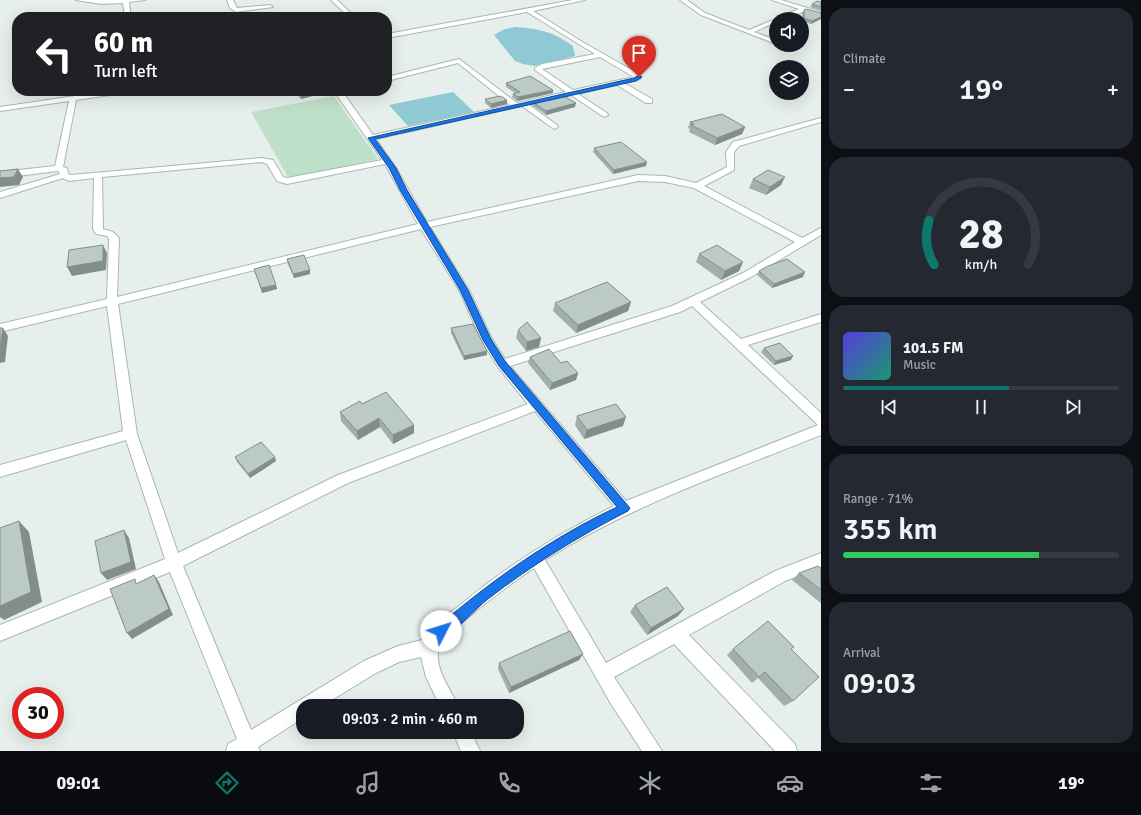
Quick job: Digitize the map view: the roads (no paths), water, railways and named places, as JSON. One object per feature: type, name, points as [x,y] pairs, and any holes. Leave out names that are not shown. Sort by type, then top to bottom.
[{"type":"street","points":[[79,0],[126,2],[142,0]]},
{"type":"street","points":[[230,0],[232,7],[236,10],[270,6]]},
{"type":"street","points":[[334,0],[347,12]]},
{"type":"street","points":[[392,35],[528,10],[562,2],[582,0]]},
{"type":"street","points":[[683,0],[703,14],[769,39]]},
{"type":"street","points":[[778,0],[821,14]]},
{"type":"street","points":[[126,2],[127,12]]},
{"type":"street","points":[[796,12],[804,9]]},
{"type":"street","points":[[371,138],[570,93],[636,80],[639,77],[600,55],[528,10]]},
{"type":"street","points":[[749,32],[769,23]]},
{"type":"street","points":[[600,55],[538,67],[539,71],[570,93],[604,114]]},
{"type":"street","points":[[392,78],[459,61],[516,106]]},
{"type":"street","points":[[619,83],[649,101]]},
{"type":"street","points":[[0,109],[73,99],[83,96]]},
{"type":"street","points":[[343,96],[392,167],[424,225],[464,290],[487,340],[502,364],[624,508]]},
{"type":"street","points":[[62,171],[73,99]]},
{"type":"street","points":[[524,104],[554,127]]},
{"type":"street","points":[[697,186],[727,171],[731,163],[730,152],[736,144],[820,121]]},
{"type":"street","points":[[0,175],[62,171],[69,178],[262,160],[270,162],[280,179],[288,181],[392,167]]},
{"type":"street","points":[[0,194],[30,187],[62,171]]},
{"type":"street","points":[[98,175],[98,229],[99,232],[110,234],[114,242],[112,301],[130,434],[174,563],[245,748],[296,713]]},
{"type":"street","points":[[0,328],[249,269],[424,225],[638,178],[665,179],[697,186],[801,242]]},
{"type":"street","points":[[502,364],[676,309],[747,275],[821,231]]},
{"type":"street","points":[[693,301],[821,421]]},
{"type":"street","points":[[739,344],[821,318]]},
{"type":"street","points":[[0,633],[174,563],[343,478],[538,405]]},
{"type":"street","points":[[446,699],[435,677],[430,660],[431,646],[441,631],[484,595],[536,558],[583,529],[624,508],[821,429]]},
{"type":"street","points":[[0,471],[130,434]]},
{"type":"street","points":[[536,558],[618,698],[653,751]]},
{"type":"street","points":[[604,673],[780,576],[821,560]]},
{"type":"street","points":[[675,633],[788,751]]},
{"type":"street","points":[[318,699],[370,668],[398,654],[431,646]]},
{"type":"street","points":[[465,739],[471,751]]},
{"type":"water","points":[[516,27],[540,30],[553,34],[573,46],[575,56],[534,66],[515,61],[494,35],[505,29]]},
{"type":"water","points":[[453,92],[474,112],[408,126],[389,105]]}]
